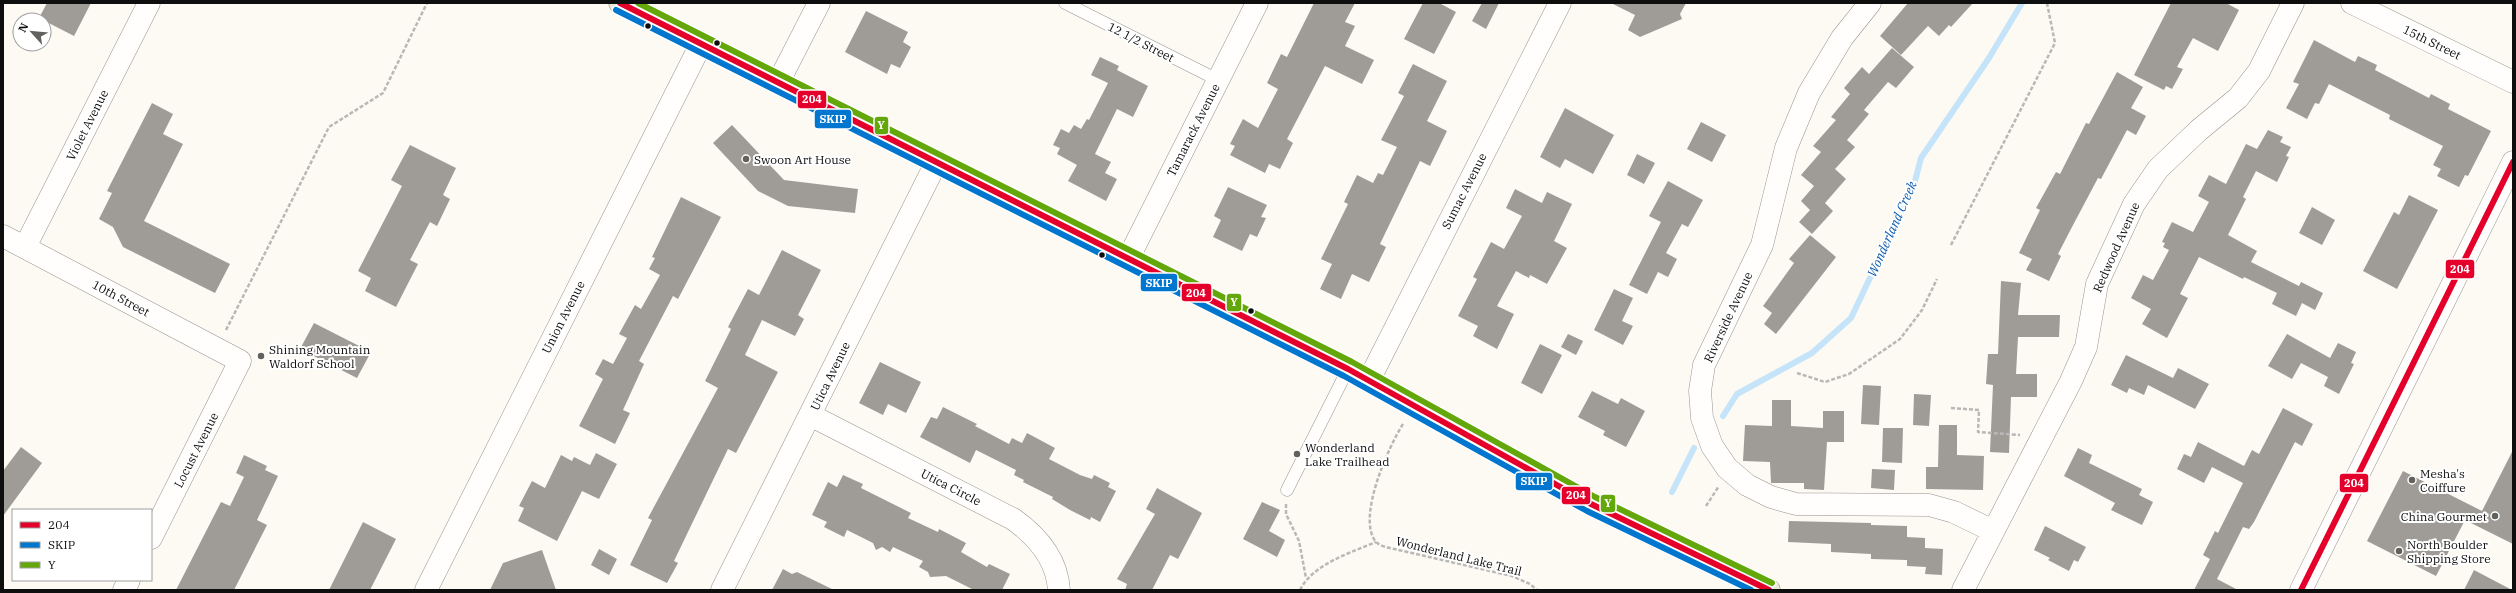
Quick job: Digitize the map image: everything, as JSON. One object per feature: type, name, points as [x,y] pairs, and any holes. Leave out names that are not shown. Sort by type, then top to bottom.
[{"type":"main road","points":[[620,3],[1129,257],[1369,380],[1591,504],[1769,590]]},
{"type":"street","name":"Violet Avenue","points":[[25,247],[149,3]]},
{"type":"street","points":[[778,83],[819,3]]},
{"type":"street","name":"Tamarack Avenue","points":[[1129,257],[1257,3]]},
{"type":"street","name":"Sumac Avenue","points":[[1369,380],[1560,3]]},
{"type":"street","name":"Riverside Avenue","points":[[1870,3],[1842,38],[1809,93],[1786,148],[1762,246],[1704,365],[1700,391],[1702,418],[1712,446],[1727,468],[1747,485],[1771,497],[1796,504],[1929,505],[1954,512],[1993,531]]},
{"type":"street","name":"Redwood Avenue","points":[[1963,590],[2042,437],[2086,347],[2097,284],[2134,204],[2158,169],[2199,130],[2213,121],[2238,98],[2259,70],[2293,3]]},
{"type":"street","name":"15th Street","points":[[2352,3],[2513,82]]},
{"type":"street","name":"Union Avenue","points":[[426,590],[701,44]]},
{"type":"street","name":"Utica Avenue","points":[[722,590],[937,161]]},
{"type":"street","points":[[2301,590],[2513,162]]},
{"type":"street","name":"10th Street","points":[[3,236],[240,361]]},
{"type":"street","name":"Locust Avenue","points":[[152,536],[240,361]]},
{"type":"street","name":"Utica Circle","points":[[810,416],[1013,519],[1032,532],[1051,558],[1059,590]]},
{"type":"street","points":[[124,590],[128,581]]},
{"type":"lane","name":"12 1/2 Street","points":[[1065,3],[1218,80]]},
{"type":"lane","points":[[1287,490],[1348,369]]},
{"type":"path","points":[[216,349],[328,127],[383,93],[427,3]]},
{"type":"path","points":[[1951,245],[2054,43],[2047,3]]},
{"type":"path","points":[[1797,373],[1825,382],[1849,374],[1900,339],[1922,310],[1937,279]]},
{"type":"path","points":[[1300,590],[1306,578],[1335,560],[1376,542],[1371,532],[1371,510],[1378,478],[1391,444],[1415,405]]},
{"type":"path","points":[[1951,408],[1979,410],[1978,432],[2042,437]]},
{"type":"path","points":[[1287,490],[1286,514],[1299,541],[1306,578]]},
{"type":"path","name":"Wonderland Lake Trail","points":[[1376,542],[1390,548],[1512,576],[1530,584],[1537,590]]},
{"type":"building","points":[[47,3],[91,3],[74,36],[52,25],[52,12],[42,12]]},
{"type":"building","points":[[1314,3],[1355,3],[1345,22],[1355,26],[1345,46],[1374,60],[1362,84],[1325,66],[1287,139],[1293,143],[1280,169],[1269,164],[1265,173],[1230,155],[1235,146],[1230,144],[1243,119],[1258,128],[1278,89],[1267,83],[1281,54],[1287,57]]},
{"type":"building","points":[[1423,3],[1439,3],[1456,12],[1434,54],[1404,39]]},
{"type":"building","points":[[1482,3],[1499,3],[1486,29],[1472,21]]},
{"type":"building","points":[[1611,3],[1686,3],[1680,14],[1682,19],[1640,37],[1628,30],[1635,15]]},
{"type":"building","points":[[1908,3],[1973,3],[1951,27],[1949,25],[1939,36],[1928,26],[1901,55],[1880,36]]},
{"type":"building","points":[[2171,3],[2226,3],[2239,10],[2218,51],[2193,38],[2177,67],[2183,69],[2172,89],[2166,86],[2164,90],[2134,75]]},
{"type":"building","points":[[866,11],[908,32],[903,42],[911,47],[900,68],[891,64],[887,74],[845,52]]},
{"type":"building","points":[[2314,40],[2355,62],[2358,56],[2377,65],[2375,70],[2429,98],[2431,94],[2450,104],[2448,109],[2491,131],[2468,176],[2465,175],[2459,187],[2437,176],[2441,169],[2433,165],[2443,146],[2389,119],[2390,115],[2329,84],[2319,104],[2315,103],[2307,119],[2286,108],[2299,84],[2293,82]]},
{"type":"building","points":[[1892,48],[1914,67],[1896,88],[1888,82],[1864,110],[1869,114],[1847,140],[1855,147],[1835,169],[1846,179],[1825,203],[1833,211],[1812,234],[1799,222],[1810,210],[1801,201],[1814,186],[1801,175],[1821,152],[1813,146],[1836,120],[1831,117],[1850,94],[1844,88],[1862,67],[1869,74]]},
{"type":"building","points":[[1100,57],[1119,66],[1117,70],[1148,86],[1133,117],[1117,109],[1095,154],[1111,162],[1105,173],[1117,179],[1106,201],[1068,181],[1077,165],[1057,154],[1060,148],[1053,145],[1061,129],[1069,133],[1074,125],[1081,129],[1087,119],[1089,120],[1108,83],[1091,75]]},
{"type":"building","points":[[1413,64],[1447,81],[1427,121],[1447,131],[1430,166],[1420,161],[1380,244],[1386,247],[1369,282],[1352,274],[1341,299],[1320,289],[1332,264],[1321,259],[1348,204],[1344,202],[1357,175],[1373,183],[1378,173],[1383,175],[1397,147],[1381,140],[1404,96],[1398,93]]},
{"type":"building","points":[[2117,72],[2143,87],[2131,108],[2146,116],[2136,135],[2127,130],[2101,179],[2098,178],[2058,254],[2061,256],[2049,281],[2026,270],[2032,259],[2019,253],[2040,210],[2036,208],[2056,172],[2060,174],[2086,123],[2089,124]]},
{"type":"building","points":[[152,103],[173,114],[163,134],[183,144],[144,221],[230,264],[215,293],[123,247],[113,227],[99,219],[112,193],[107,191]]},
{"type":"building","points":[[1565,108],[1614,135],[1593,174],[1565,159],[1560,168],[1540,157]]},
{"type":"building","points":[[1701,122],[1726,135],[1712,162],[1687,149]]},
{"type":"building","name":"Swoon Art House","points":[[732,125],[784,180],[858,189],[855,213],[788,206],[758,191],[713,143]]},
{"type":"building","points":[[2268,130],[2283,137],[2280,142],[2291,147],[2286,156],[2289,157],[2277,182],[2256,171],[2243,197],[2246,199],[2228,235],[2257,251],[2251,262],[2299,286],[2301,282],[2323,293],[2315,310],[2302,303],[2296,316],[2272,304],[2277,293],[2244,277],[2243,279],[2199,257],[2180,294],[2188,298],[2167,338],[2142,324],[2151,309],[2131,298],[2143,275],[2153,280],[2169,250],[2163,247],[2165,243],[2162,242],[2172,222],[2193,232],[2209,202],[2198,196],[2209,175],[2226,184],[2246,144],[2257,149]]},
{"type":"building","points":[[410,145],[456,168],[443,195],[450,199],[437,226],[430,222],[410,260],[418,264],[396,307],[365,291],[371,278],[358,271],[402,186],[391,180]]},
{"type":"building","points":[[1637,154],[1655,163],[1644,184],[1627,175]]},
{"type":"building","points":[[1668,181],[1703,200],[1688,227],[1682,224],[1666,253],[1677,259],[1668,277],[1658,272],[1647,294],[1629,285],[1661,222],[1649,216]]},
{"type":"building","points":[[1228,187],[1267,205],[1261,217],[1266,218],[1257,237],[1250,234],[1242,251],[1213,237],[1221,220],[1214,216]]},
{"type":"building","points":[[1515,189],[1542,203],[1547,192],[1572,204],[1554,241],[1567,248],[1547,284],[1530,275],[1529,278],[1516,271],[1497,306],[1514,314],[1497,349],[1473,336],[1478,326],[1458,316],[1477,279],[1473,277],[1491,242],[1504,249],[1522,216],[1506,208]]},
{"type":"building","points":[[2409,195],[2438,210],[2397,289],[2363,271],[2394,212],[2399,215]]},
{"type":"building","points":[[681,197],[721,217],[678,299],[673,296],[639,361],[644,364],[623,410],[630,413],[615,444],[579,426],[603,379],[595,374],[603,359],[613,364],[627,338],[619,334],[635,305],[641,309],[660,275],[649,269],[655,258],[652,257]]},
{"type":"building","points":[[2312,207],[2335,220],[2322,245],[2299,233]]},
{"type":"building","points":[[1810,235],[1836,257],[1776,334],[1764,324],[1772,313],[1763,306],[1794,263],[1789,259]]},
{"type":"building","points":[[782,250],[821,270],[798,315],[804,319],[795,336],[762,320],[745,355],[778,372],[736,453],[728,449],[674,561],[678,563],[667,583],[630,565],[652,520],[648,518],[718,388],[705,381],[731,329],[728,327],[748,289],[759,295]]},
{"type":"building","points":[[2001,281],[2021,283],[2018,315],[2060,315],[2059,337],[2018,337],[2016,374],[2037,374],[2037,397],[2011,397],[2009,453],[1990,452],[1993,385],[1986,384],[1988,354],[1998,354]]},
{"type":"building","points":[[1614,289],[1633,298],[1622,321],[1633,326],[1623,345],[1594,330]]},
{"type":"building","points":[[314,323],[371,352],[357,378],[300,349]]},
{"type":"building","points":[[1568,334],[1583,341],[1576,355],[1561,347]]},
{"type":"building","points":[[2287,334],[2330,358],[2338,343],[2356,352],[2351,363],[2354,364],[2339,394],[2324,386],[2328,377],[2301,363],[2292,379],[2268,366]]},
{"type":"building","points":[[1540,344],[1562,355],[1542,394],[1521,383]]},
{"type":"building","points":[[2126,355],[2173,378],[2178,368],[2209,384],[2195,409],[2148,385],[2144,395],[2129,388],[2127,393],[2111,385]]},
{"type":"building","points":[[880,362],[921,382],[906,413],[888,404],[883,415],[859,403]]},
{"type":"building","points":[[1863,385],[1881,386],[1879,425],[1861,424]]},
{"type":"building","points":[[1592,391],[1618,404],[1621,398],[1645,411],[1626,447],[1603,435],[1605,431],[1578,417]]},
{"type":"building","points":[[1914,394],[1931,395],[1929,426],[1913,425]]},
{"type":"building","points":[[1772,400],[1791,400],[1791,426],[1823,428],[1823,411],[1844,411],[1844,442],[1827,442],[1824,490],[1804,489],[1804,483],[1771,483],[1770,462],[1743,461],[1745,425],[1772,426]]},
{"type":"building","points":[[943,407],[977,424],[975,426],[1009,444],[1012,438],[1022,443],[1027,433],[1055,448],[1049,459],[1080,475],[1092,479],[1094,475],[1110,483],[1108,487],[1116,491],[1100,522],[1091,517],[1090,520],[1070,510],[1052,499],[1053,497],[1023,482],[1024,480],[1014,475],[1016,470],[976,450],[970,463],[920,437],[931,417],[937,419]]},
{"type":"building","points":[[2283,408],[2313,424],[2302,446],[2295,442],[2254,522],[2249,529],[2243,527],[2217,579],[2238,590],[2194,590],[2210,559],[2203,555],[2215,531],[2218,533],[2243,483],[2212,467],[2204,483],[2177,469],[2184,454],[2191,457],[2198,442],[2244,466],[2252,450],[2259,454]]},
{"type":"building","points":[[1939,425],[1957,425],[1957,455],[1984,456],[1983,490],[1926,489],[1926,467],[1938,467]]},
{"type":"building","points":[[1883,428],[1903,428],[1902,463],[1882,462]]},
{"type":"building","points":[[21,447],[42,463],[3,516],[3,471]]},
{"type":"building","points":[[2078,448],[2092,455],[2089,463],[2142,489],[2139,495],[2153,502],[2142,525],[2111,510],[2115,503],[2064,476]]},
{"type":"building","points":[[2513,450],[2513,544],[2465,520],[2436,576],[2367,541],[2403,471],[2482,511]]},
{"type":"building","points":[[596,453],[617,464],[599,499],[582,491],[557,541],[518,521],[524,508],[519,506],[532,481],[545,488],[561,455],[572,461],[574,457],[590,465]]},
{"type":"building","points":[[244,455],[267,466],[265,470],[278,476],[257,520],[267,525],[234,590],[176,590],[221,502],[230,506],[244,477],[236,473]]},
{"type":"building","points":[[1872,469],[1895,470],[1894,490],[1871,488]]},
{"type":"building","points":[[843,475],[863,484],[861,488],[911,513],[908,518],[938,532],[939,529],[966,543],[961,552],[987,567],[989,564],[1010,574],[1002,590],[974,590],[946,576],[930,577],[928,572],[919,567],[923,561],[893,547],[890,552],[882,547],[876,550],[873,543],[847,530],[844,537],[824,527],[827,522],[812,515],[828,482],[837,487]]},
{"type":"building","points":[[1157,488],[1202,513],[1178,559],[1170,555],[1152,590],[1125,590],[1127,584],[1117,579],[1155,514],[1146,509]]},
{"type":"building","points":[[1262,502],[1280,510],[1269,531],[1285,540],[1277,557],[1243,539]]},
{"type":"building","points":[[1789,521],[1871,523],[1871,525],[1907,526],[1907,537],[1925,538],[1925,548],[1943,549],[1942,575],[1925,574],[1926,567],[1907,566],[1907,560],[1871,559],[1871,554],[1831,552],[1831,544],[1788,542]]},
{"type":"building","points":[[363,522],[396,539],[370,590],[329,590]]},
{"type":"building","points":[[2045,526],[2086,547],[2078,562],[2074,560],[2069,571],[2048,560],[2050,558],[2034,550]]},
{"type":"building","points":[[599,549],[617,559],[609,575],[591,565]]},
{"type":"building","points":[[542,550],[556,590],[490,590],[503,563]]},
{"type":"building","points":[[783,569],[792,574],[797,572],[834,590],[772,590]]},
{"type":"building","points":[[2474,570],[2512,590],[2464,590]]},
{"type":"waterway","name":"Wonderland Creek","points":[[1723,416],[1737,394],[1812,353],[1851,318],[1914,185],[1921,158],[1989,58],[2022,3]]},
{"type":"waterway","name":"Wonderland Creek","points":[[1672,492],[1694,448]]},
{"type":"transit line","name":"204","points":[[620,3],[1348,369],[1591,504],[1769,590]]},
{"type":"transit line","name":"Y","points":[[638,3],[1352,362],[1595,497],[1772,583]]},
{"type":"transit line","name":"SKIP","points":[[616,10],[1344,376],[1587,511],[1751,590]]},
{"type":"transit line","name":"204","points":[[2301,590],[2513,162]]},
{"type":"place","name":"Swoon Art House","points":[[746,159]]},
{"type":"place","name":"Shining Mountain Waldorf School","points":[[261,356]]},
{"type":"place","name":"Wonderland Lake Trailhead","points":[[1297,454]]},
{"type":"place","name":"Mesha's Coiffure","points":[[2412,480]]},
{"type":"place","name":"China Gourmet","points":[[2495,516]]},
{"type":"place","name":"North Boulder Shipping Store","points":[[2399,551]]}]
